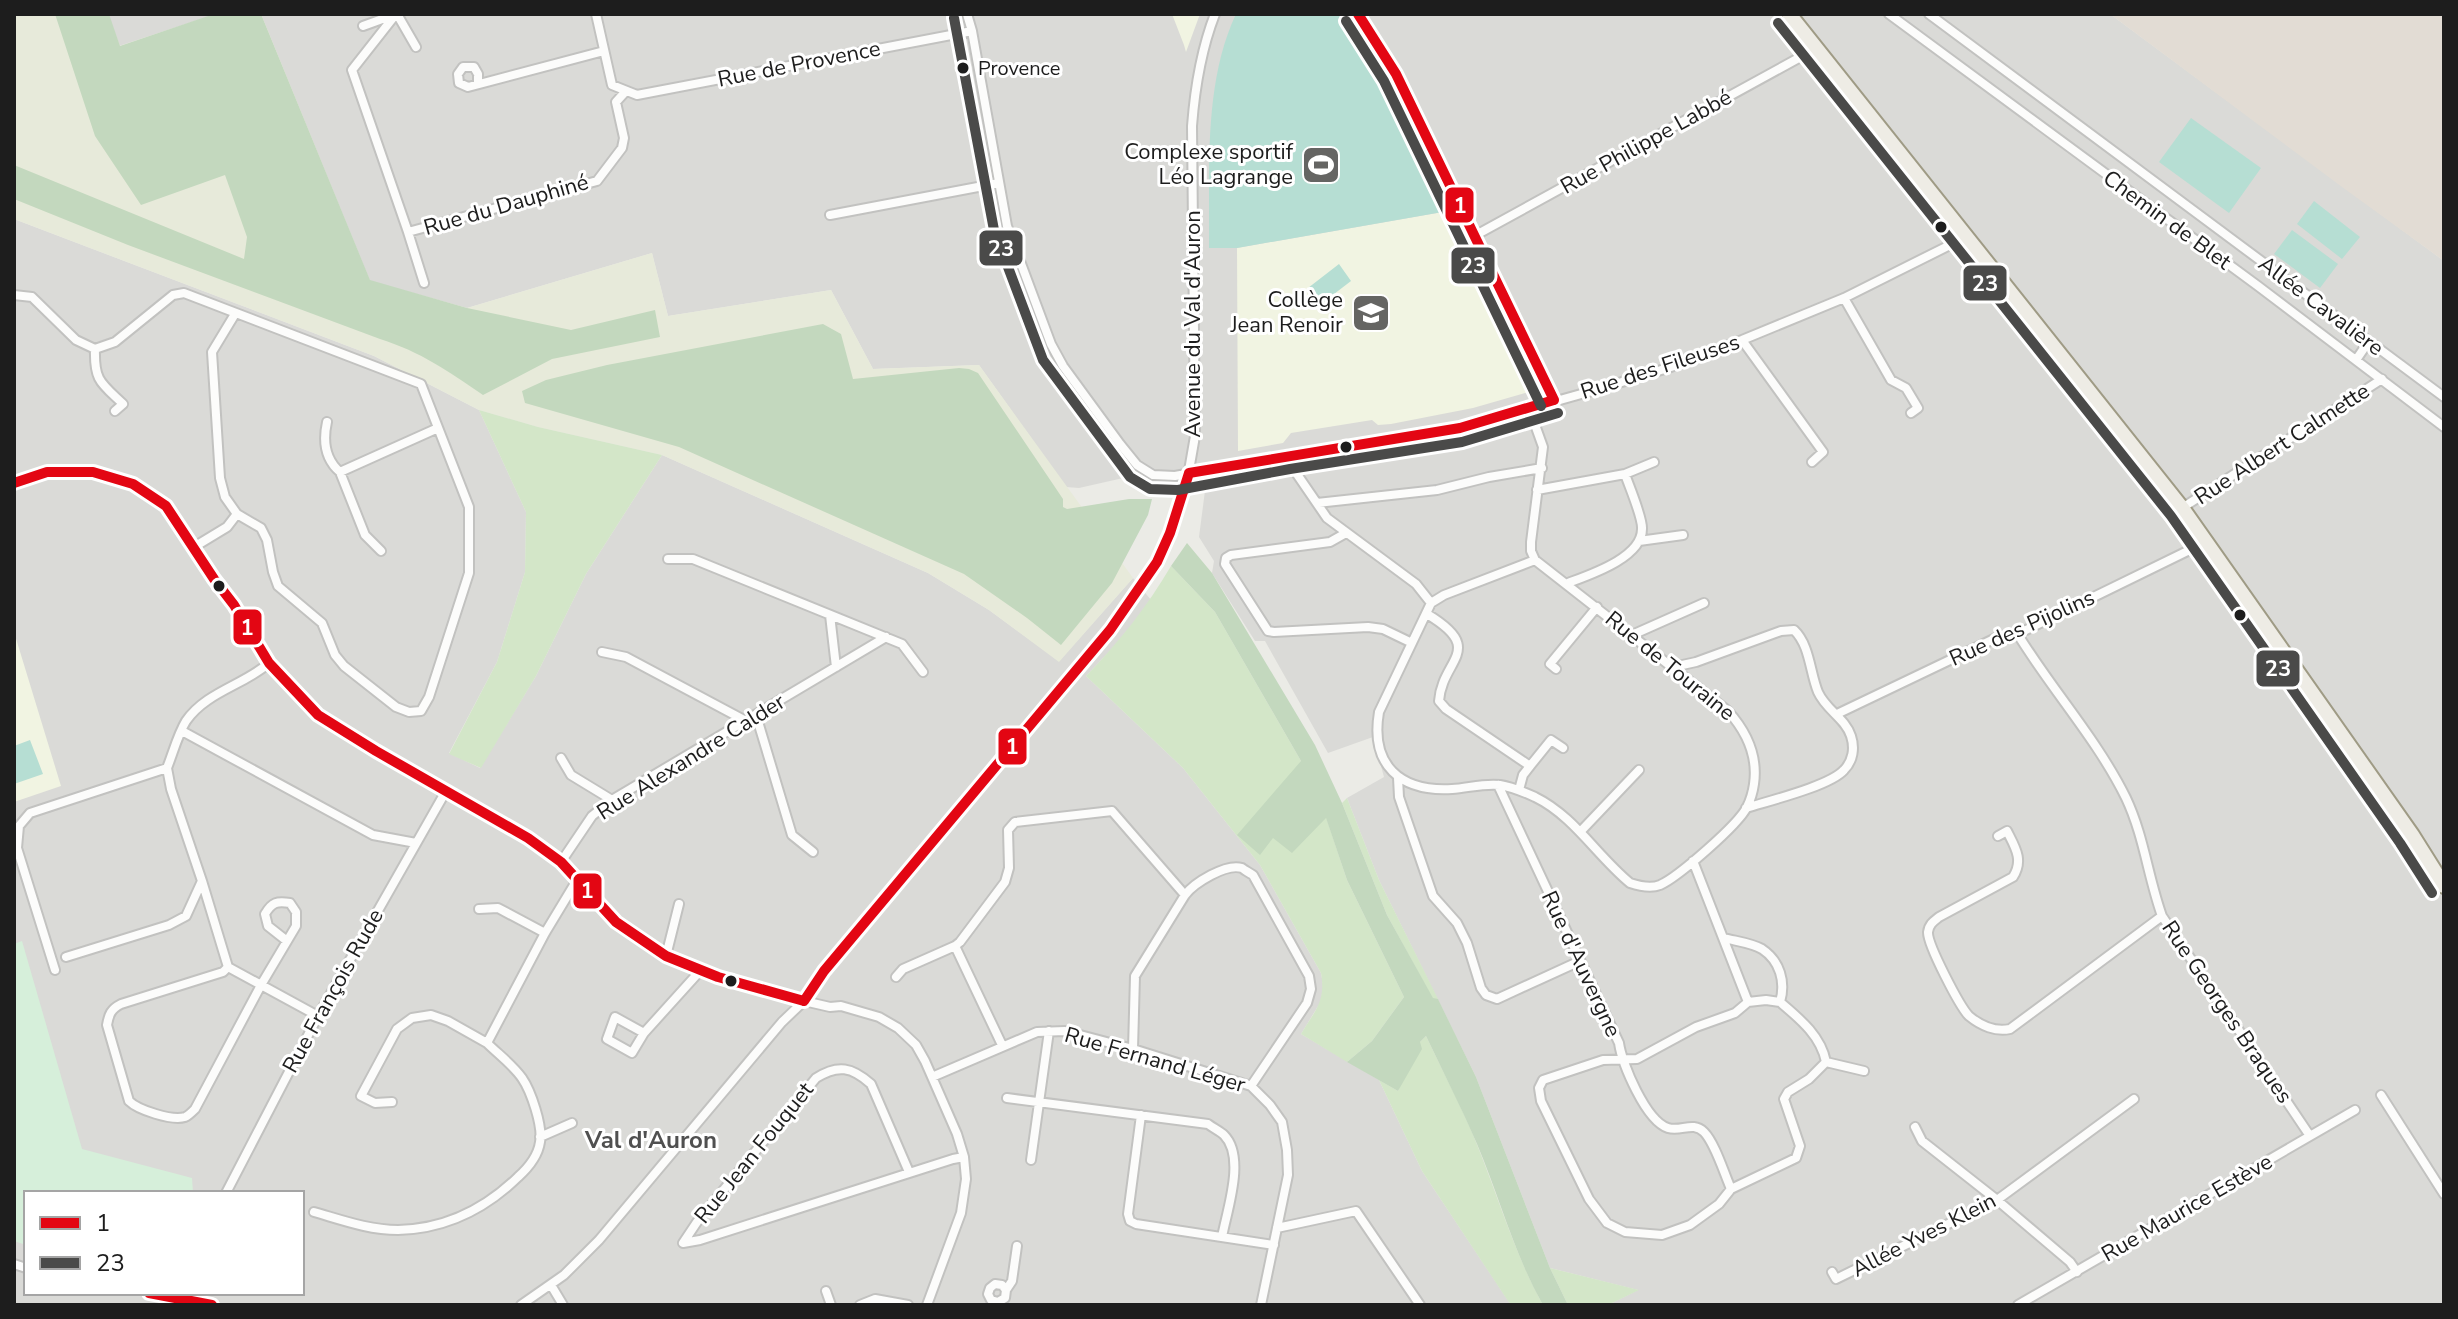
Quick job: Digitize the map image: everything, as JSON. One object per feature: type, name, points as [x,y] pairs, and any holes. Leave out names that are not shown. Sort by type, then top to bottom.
[{"type":"main road","points":[[1789,14],[2182,508],[2444,886]]},
{"type":"street","points":[[363,26],[396,14],[416,47]]},
{"type":"street","name":"Rue du Dauphiné","points":[[396,14],[352,70],[424,283]]},
{"type":"street","points":[[596,14],[612,85],[626,91]]},
{"type":"street","name":"Rue des Fileuses","points":[[967,14],[1007,226],[1056,355],[1142,469],[1153,475],[1189,473],[1460,428],[1671,367],[1844,298],[1966,237]]},
{"type":"street","name":"Avenue du Val d'Auron","points":[[521,1305],[564,1275],[599,1240],[782,1022],[804,1001],[844,947],[1110,630],[1157,562],[1170,533],[1189,473],[1195,436],[1192,126],[1194,93],[1215,14]]},
{"type":"street","points":[[1358,14],[1396,74],[1554,400]]},
{"type":"street","name":"Chemin de Blet","points":[[1889,14],[2444,427]]},
{"type":"street","name":"Allée Cavalière","points":[[1929,14],[2444,397]]},
{"type":"street","name":"Rue de Provence","points":[[626,91],[637,95],[972,31]]},
{"type":"street","name":"Rue Philippe Labbé","points":[[1476,235],[1817,48]]},
{"type":"street","points":[[478,83],[604,51]]},
{"type":"street","name":"Rue du Dauphiné","points":[[408,232],[597,181],[622,148],[624,138],[616,102],[626,91]]},
{"type":"street","points":[[830,215],[999,183]]},
{"type":"street","points":[[14,295],[32,297],[76,340],[95,349],[115,342],[173,295],[184,293],[421,384],[469,507],[469,573],[429,697],[421,711],[409,712],[396,707],[344,666],[335,655],[322,623],[278,586],[261,528],[237,514],[225,497],[220,478],[212,352],[235,314]]},
{"type":"street","points":[[1844,298],[1891,380],[1906,388],[1918,408],[1911,413]]},
{"type":"street","points":[[1742,340],[1823,452],[1812,462]]},
{"type":"street","points":[[2356,360],[2369,341]]},
{"type":"street","points":[[95,349],[94,370],[103,385],[123,404],[115,411]]},
{"type":"street","name":"Rue Albert Calmette","points":[[2182,508],[2382,379]]},
{"type":"street","points":[[1529,408],[1543,447],[1531,542],[1535,560],[1444,595],[1431,603],[1379,712],[1377,725],[1380,752],[1398,778],[1399,797],[1433,896],[1457,923],[1486,995],[1497,999],[1580,961]]},
{"type":"street","points":[[327,422],[323,439],[332,465],[340,472],[365,535],[381,551]]},
{"type":"street","points":[[340,472],[438,428]]},
{"type":"street","points":[[1288,455],[1290,464],[1327,518],[1416,584],[1431,603]]},
{"type":"street","points":[[1537,490],[1625,474],[1654,462]]},
{"type":"street","points":[[1317,503],[1437,490],[1542,468]]},
{"type":"street","points":[[14,483],[47,472],[93,472],[133,484],[166,506],[234,605],[269,663],[318,715],[528,838],[561,862],[616,922],[666,956],[700,971],[804,1001],[830,1007],[841,1006],[879,1017],[898,1028],[916,1045],[957,1134],[964,1157],[966,1179],[961,1213],[927,1305]]},
{"type":"street","points":[[1568,583],[1607,569],[1639,541],[1643,528],[1625,474]]},
{"type":"street","points":[[194,547],[227,527],[237,514]]},
{"type":"street","points":[[1346,533],[1330,542],[1231,555],[1226,558],[1225,564],[1268,631],[1376,627],[1412,643]]},
{"type":"street","points":[[1639,541],[1683,535]]},
{"type":"street","name":"Rue des Pijolins","points":[[1837,714],[1998,637],[2017,633],[2207,542]]},
{"type":"street","points":[[668,559],[693,559],[902,644],[923,672]]},
{"type":"street","name":"Rue de Touraine","points":[[1398,778],[1419,788],[1498,785],[1537,798],[1580,832],[1621,876],[1641,887],[1660,885],[1693,861],[1724,834],[1746,808],[1754,784],[1754,763],[1747,736],[1728,711],[1535,560]]},
{"type":"street","points":[[1632,635],[1704,603]]},
{"type":"street","points":[[1556,669],[1550,664],[1597,607]]},
{"type":"street","points":[[1427,614],[1446,625],[1458,650],[1439,696],[1441,706],[1530,766]]},
{"type":"street","points":[[830,615],[836,667]]},
{"type":"street","points":[[1673,667],[1696,662],[1781,631],[1794,630],[1801,637],[1818,692],[1826,707],[1837,714],[1850,734],[1853,751],[1842,773],[1825,782],[1746,808]]},
{"type":"street","name":"Rue Georges Braques","points":[[2017,633],[2097,749],[2126,799],[2138,828],[2152,890],[2162,916],[2310,1136]]},
{"type":"street","name":"Rue Alexandre Calder","points":[[561,862],[592,816],[612,800],[886,637]]},
{"type":"street","points":[[602,652],[626,657],[746,721]]},
{"type":"street","points":[[269,663],[212,697],[186,721],[167,768],[228,967],[318,1016]]},
{"type":"street","points":[[756,715],[792,835],[813,852]]},
{"type":"street","points":[[182,731],[373,835],[416,843]]},
{"type":"street","points":[[1519,790],[1523,775],[1551,740],[1563,748]]},
{"type":"street","points":[[561,758],[571,775],[612,800]]},
{"type":"street","points":[[55,970],[17,848],[19,826],[30,813],[167,768]]},
{"type":"street","points":[[1580,832],[1639,770]]},
{"type":"street","name":"Rue d'Auvergne","points":[[1498,785],[1619,1043],[1621,1058],[1603,1060],[1543,1080],[1539,1088],[1541,1101],[1589,1199],[1607,1223],[1625,1232],[1662,1235],[1690,1225],[1719,1204],[1731,1189],[1796,1158],[1800,1146],[1784,1099],[1788,1092],[1809,1079],[1826,1062]]},
{"type":"street","name":"Rue François Rude","points":[[227,1191],[318,1016],[446,791]]},
{"type":"street","points":[[896,977],[903,969],[960,942],[1005,882],[1009,868],[1008,830],[1015,822],[1112,811],[1185,895]]},
{"type":"street","points":[[1998,836],[2007,831],[2017,851],[2018,869],[2013,877],[1939,917],[1928,932],[1930,946],[1964,1010],[1974,1020],[1993,1030],[2010,1029],[2021,1022],[2162,916]]},
{"type":"street","points":[[1693,861],[1748,1002]]},
{"type":"street","points":[[1133,1049],[1135,976],[1193,885],[1230,867],[1243,868],[1253,875],[1309,976],[1311,989],[1307,1003],[1251,1086]]},
{"type":"street","points":[[487,1043],[577,880]]},
{"type":"street","points":[[66,957],[169,925],[186,916],[202,881]]},
{"type":"street","points":[[228,967],[223,972],[121,1004],[109,1014],[107,1025],[129,1101],[136,1108],[179,1117],[187,1117],[195,1109],[296,926],[296,912],[290,903],[278,902],[270,905],[265,914],[268,926],[287,941]]},
{"type":"street","points":[[666,956],[679,904]]},
{"type":"street","points":[[479,909],[498,908],[545,933]]},
{"type":"street","points":[[1724,938],[1761,948],[1776,962],[1783,979],[1780,1002]]},
{"type":"street","points":[[955,946],[1002,1045]]},
{"type":"street","points":[[644,1033],[615,1017],[607,1039],[632,1053],[644,1033],[700,971]]},
{"type":"street","points":[[1621,1058],[1637,1059],[1696,1027],[1735,1013],[1748,1002],[1766,1000],[1780,1002],[1804,1023],[1823,1048],[1826,1062],[1864,1071]]},
{"type":"street","points":[[314,1212],[364,1226],[396,1230],[427,1228],[470,1213],[507,1188],[527,1169],[535,1156],[540,1137],[537,1114],[522,1078],[487,1043],[448,1021],[431,1015],[412,1018],[397,1029],[361,1096],[375,1103],[392,1102]]},
{"type":"street","points":[[1031,1160],[1049,1031]]},
{"type":"street","name":"Rue Fernand Léger","points":[[932,1077],[1037,1032],[1065,1031],[1251,1086],[1282,1122],[1287,1150],[1288,1175],[1261,1305]]},
{"type":"street","points":[[1621,1058],[1653,1118],[1666,1127],[1698,1127],[1706,1134],[1731,1189]]},
{"type":"street","name":"Rue Jean Fouquet","points":[[909,1172],[871,1084],[859,1074],[841,1068],[828,1071],[816,1078],[683,1243],[964,1157]]},
{"type":"street","points":[[2381,1095],[2444,1194]]},
{"type":"street","points":[[1007,1098],[1208,1124],[1225,1136],[1235,1156],[1222,1237]]},
{"type":"street","name":"Allée Yves Klein","points":[[1832,1272],[1836,1279],[1997,1200],[2134,1099]]},
{"type":"street","name":"Rue Maurice Estève","points":[[2018,1305],[2355,1110]]},
{"type":"street","points":[[1141,1115],[1128,1214],[1130,1221],[1274,1245]]},
{"type":"street","points":[[540,1137],[572,1123]]},
{"type":"street","points":[[1915,1127],[1922,1141],[1997,1200],[2070,1262],[2077,1272]]},
{"type":"street","points":[[1277,1228],[1356,1211],[1420,1305]]},
{"type":"street","points":[[1006,1290],[1002,1285],[995,1284],[988,1294],[991,1300],[999,1304],[1005,1298],[1012,1281],[1017,1246]]},
{"type":"street","points":[[551,1285],[563,1305]]},
{"type":"street","points":[[826,1291],[831,1305]]},
{"type":"street","points":[[160,1295],[207,1304]]},
{"type":"street","points":[[860,1305],[875,1299],[908,1305]]},
{"type":"shaded area","points":[[14,14],[108,14],[120,46],[216,14],[261,14],[370,281],[467,308],[652,253],[668,316],[831,290],[873,369],[979,365],[1133,578],[1059,662],[989,610],[928,573],[662,455],[538,427],[479,410],[374,356],[14,219]]},
{"type":"shaded area","points":[[108,14],[216,14],[119,46]]},
{"type":"shaded area","points":[[261,14],[2110,14],[2444,261],[2444,1305],[1608,1305],[1638,1290],[1550,1268],[1476,1077],[1379,880],[1347,798],[1384,777],[1373,737],[1328,753],[1265,641],[1255,641],[1212,573],[1214,561],[1199,537],[1206,483],[1156,484],[1132,476],[1079,488],[1066,487],[979,365],[873,369],[831,290],[668,316],[652,253],[467,308],[370,281]]},
{"type":"shaded area","points":[[1172,14],[1200,14],[1186,52],[1184,45]]},
{"type":"shaded area","name":"Complexe sportif Léo Lagrange","points":[[1236,14],[1340,14],[1369,52],[1399,121],[1409,116],[1454,210],[1237,248],[1209,248],[1213,99],[1225,41]]},
{"type":"shaded area","points":[[2110,14],[2444,14],[2444,261],[2338,184]]},
{"type":"shaded area","points":[[2191,118],[2261,168],[2229,213],[2159,162]]},
{"type":"shaded area","points":[[2314,201],[2360,237],[2342,259],[2297,224]]},
{"type":"shaded area","name":"Collège Jean Renoir","points":[[1454,210],[1536,378],[1529,392],[1473,408],[1391,424],[1378,425],[1372,420],[1291,433],[1283,443],[1238,451],[1237,248]]},
{"type":"shaded area","points":[[14,219],[374,356],[479,410],[526,512],[525,572],[497,662],[449,753],[480,768],[536,676],[586,574],[662,455],[928,573],[989,610],[1059,661],[1133,578],[1151,600],[1121,639],[1086,676],[1183,768],[1260,865],[1321,973],[1323,998],[1301,1034],[1379,1080],[1422,1171],[1511,1305],[14,1305]]},
{"type":"shaded area","points":[[2292,230],[2338,264],[2320,288],[2274,254]]},
{"type":"shaded area","points":[[1339,264],[1351,281],[1321,304],[1308,288]]},
{"type":"shaded area","points":[[14,632],[61,786],[14,802]]},
{"type":"shaded area","points":[[30,740],[43,774],[14,784],[14,746]]},
{"type":"shaded area","points":[[22,941],[82,1149],[192,1178],[193,1191],[24,1191],[24,1244],[14,1241],[14,944]]},
{"type":"green space","points":[[55,14],[109,14],[120,46],[214,14],[261,14],[370,280],[467,308],[571,330],[655,310],[660,337],[552,359],[483,395],[446,370],[408,350],[14,199],[14,165],[244,259],[247,237],[225,175],[141,205],[95,136]]},
{"type":"green space","points":[[823,324],[841,334],[853,379],[959,368],[978,373],[1063,499],[1063,507],[1152,499],[1148,515],[1112,583],[1061,645],[964,574],[679,447],[525,403],[522,391],[546,380],[607,365]]},
{"type":"green space","points":[[479,410],[538,427],[662,455],[586,574],[536,676],[481,768],[449,754],[497,662],[525,572],[526,512]]},
{"type":"green space","points":[[1187,543],[1212,573],[1315,745],[1387,915],[1433,998],[1438,999],[1476,1077],[1550,1268],[1568,1305],[1543,1305],[1515,1246],[1477,1144],[1426,1036],[1420,1042],[1422,1049],[1398,1091],[1347,1062],[1372,1041],[1404,997],[1347,880],[1326,818],[1292,853],[1273,838],[1260,855],[1237,835],[1301,761],[1215,612],[1171,566]]},
{"type":"green space","points":[[1171,566],[1215,612],[1301,761],[1272,838],[1326,817],[1347,880],[1404,997],[1372,1041],[1347,1062],[1301,1034],[1321,999],[1321,973],[1260,865],[1183,768],[1086,676],[1132,624]]},
{"type":"green space","points":[[1347,798],[1379,880],[1438,999],[1433,999],[1387,915],[1342,803]]},
{"type":"green space","points":[[1426,1036],[1472,1133],[1515,1246],[1543,1305],[1511,1305],[1508,1301],[1422,1171],[1379,1080],[1398,1091],[1420,1042]]},
{"type":"green space","points":[[1550,1268],[1639,1290],[1608,1305],[1568,1305]]},
{"type":"transit line","name":"1","points":[[1358,14],[1396,74],[1554,400]]},
{"type":"transit line","name":"23","points":[[954,18],[994,230],[1043,360],[1130,477],[1150,489],[1178,490],[1462,442],[1558,413]]},
{"type":"transit line","name":"23","points":[[1346,21],[1384,81],[1541,406]]},
{"type":"transit line","name":"23","points":[[1778,23],[2171,516],[2432,893]]},
{"type":"transit line","name":"1","points":[[1189,473],[1460,428],[1554,400]]},
{"type":"transit line","name":"1","points":[[14,483],[47,472],[93,472],[133,484],[166,506],[234,605],[269,663],[318,715],[528,838],[561,862],[616,922],[666,956],[718,977],[804,1001]]},
{"type":"transit line","name":"1","points":[[804,1001],[824,971],[1110,630],[1157,562],[1170,533],[1189,473]]},
{"type":"transit line","name":"1","points":[[160,1295],[212,1305]]},
{"type":"place","name":"Provence","points":[[963,68]]},
{"type":"place","name":"Complexe sportif Léo Lagrange","points":[[1321,165]]},
{"type":"place","name":"Collège Jean Renoir","points":[[1371,313]]},
{"type":"district","name":"Val d'Auron","points":[[651,1140]]}]
